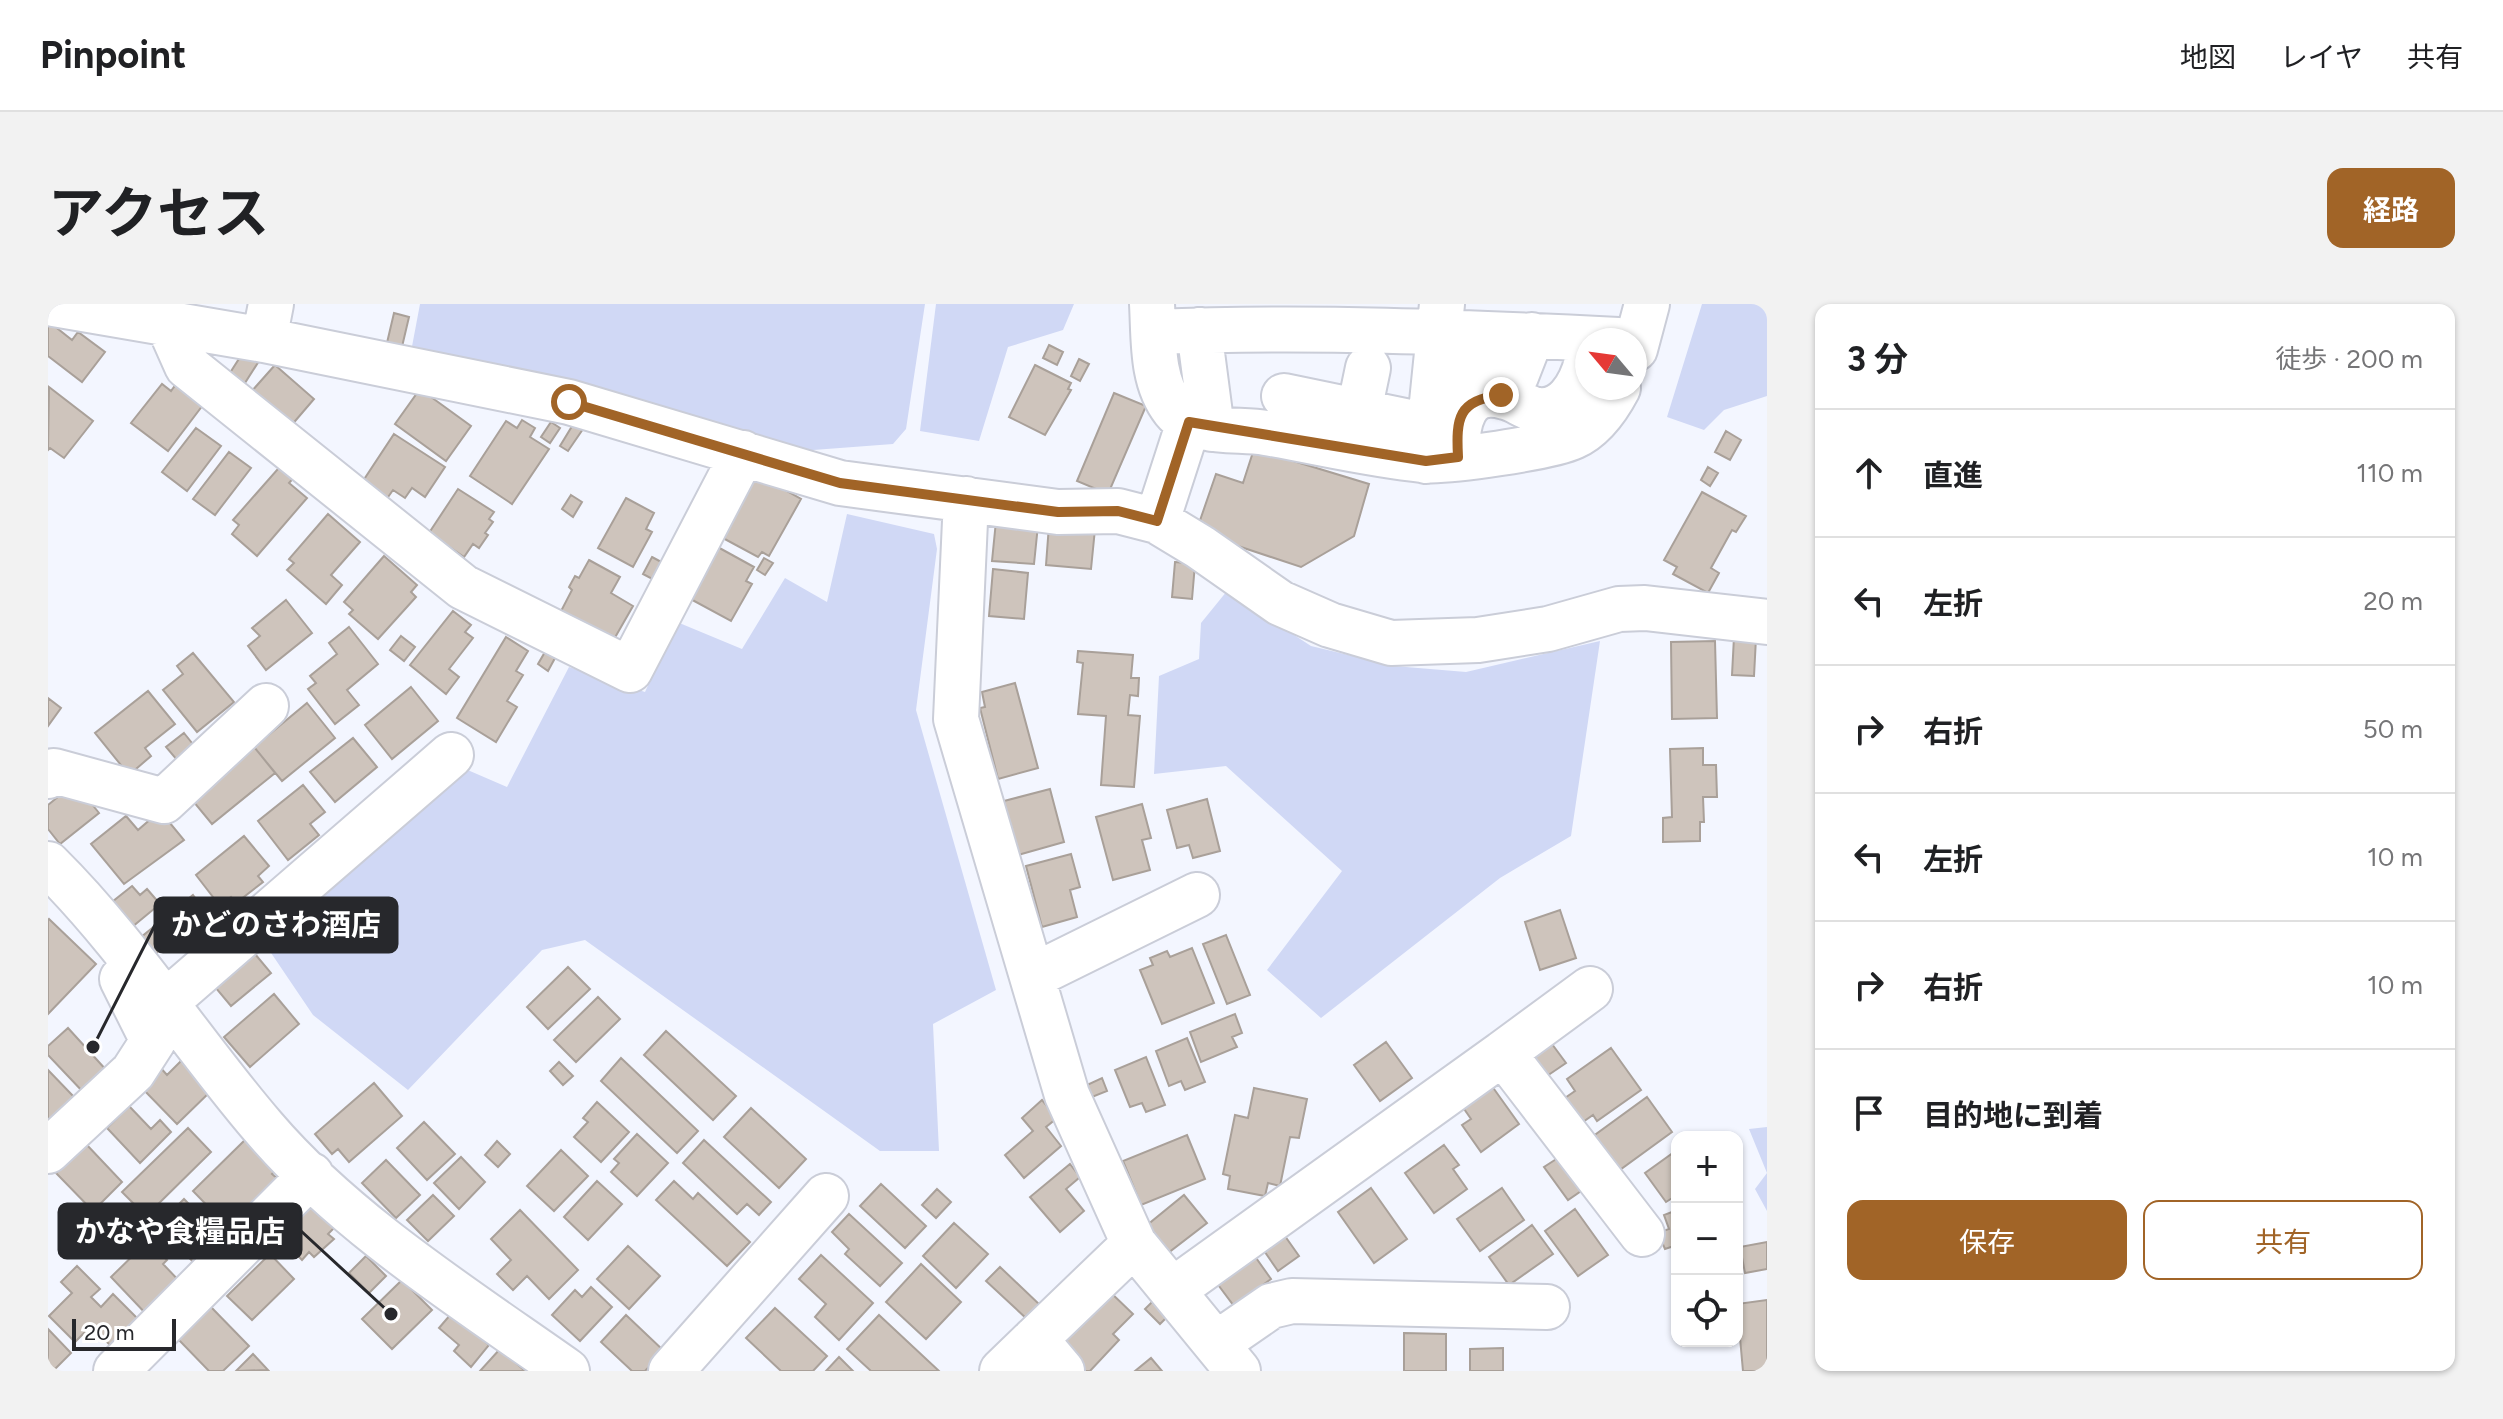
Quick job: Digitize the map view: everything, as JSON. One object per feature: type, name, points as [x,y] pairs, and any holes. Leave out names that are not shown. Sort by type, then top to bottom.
[{"type":"street","points":[[54,304],[167,321],[268,322],[569,402],[840,483],[1058,512],[1118,511],[1157,521],[1280,603],[1330,625],[1391,643],[1478,640],[1534,631],[1619,609],[1645,608],[1767,622]]},
{"type":"street","points":[[1283,416],[1309,316]]},
{"type":"street","points":[[1575,337],[1532,335],[1441,317],[1309,316],[1220,321],[1153,318],[1156,368],[1163,388],[1174,410],[1201,426],[1359,411],[1436,437],[1456,427],[1464,409],[1480,397],[1501,395],[1535,410],[1553,408],[1571,398],[1575,392]]},
{"type":"street","points":[[1436,437],[1441,317]]},
{"type":"street","points":[[167,321],[187,366],[463,587],[630,670],[743,453]]},
{"type":"street","points":[[1157,521],[1201,426],[1220,321]]},
{"type":"street","points":[[1436,437],[1469,364],[1516,376],[1532,335]]},
{"type":"street","points":[[1359,411],[1368,368]]},
{"type":"street","points":[[1283,416],[1436,437],[1547,445],[1575,436],[1592,423],[1609,400]]},
{"type":"street","points":[[966,499],[956,719],[1067,1095],[1134,1244],[1227,1357],[1271,1306],[1292,1301],[1547,1307]]},
{"type":"street","points":[[48,776],[54,771],[164,801],[266,706]]},
{"type":"street","points":[[166,1002],[451,755]]},
{"type":"street","points":[[53,878],[166,1002],[265,1129],[311,1175],[408,1258],[567,1371]]},
{"type":"street","points":[[1033,976],[1197,895]]},
{"type":"street","points":[[48,1151],[133,1072],[153,1041],[122,979],[135,966]]},
{"type":"street","points":[[1173,1290],[1590,989]]},
{"type":"street","points":[[1503,1053],[1642,1234]]},
{"type":"street","points":[[116,1371],[311,1175]]},
{"type":"street","points":[[671,1371],[826,1196]]},
{"type":"street","points":[[1002,1371],[1048,1355],[1134,1244]]},
{"type":"shaded area","points":[[420,304],[925,304],[906,429],[893,444],[800,451],[410,357]]},
{"type":"shaded area","points":[[936,304],[1074,304],[1063,330],[1008,347],[979,441],[920,431]]},
{"type":"shaded area","points":[[1702,304],[1767,304],[1767,396],[1724,410],[1704,430],[1667,417]]},
{"type":"shaded area","points":[[847,514],[934,534],[937,549],[916,710],[996,990],[933,1024],[939,1151],[880,1151],[585,940],[542,950],[408,1090],[313,1015],[265,944],[463,768],[507,787],[569,667],[645,692],[677,622],[742,649],[785,578],[827,602]]},
{"type":"shaded area","points":[[1227,591],[1311,646],[1394,666],[1466,672],[1600,641],[1571,836],[1500,878],[1321,1018],[1267,970],[1342,871],[1226,766],[1154,774],[1159,676],[1199,659],[1201,623]]},
{"type":"shaded area","points":[[1767,1127],[1767,1173],[1749,1129]]},
{"type":"shaded area","points":[[1767,1173],[1767,1211],[1755,1189]]},
{"type":"building","points":[[394,313],[409,317],[401,351],[386,347]]},
{"type":"building","points":[[48,321],[72,340],[78,332],[105,352],[82,382],[48,356]]},
{"type":"building","points":[[1049,345],[1063,352],[1057,365],[1043,358]]},
{"type":"building","points":[[244,351],[259,361],[243,386],[228,376]]},
{"type":"building","points":[[1079,359],[1089,364],[1080,381],[1071,376]]},
{"type":"building","points":[[275,365],[314,399],[290,427],[251,392]]},
{"type":"building","points":[[1035,365],[1071,383],[1068,389],[1071,390],[1045,435],[1009,417]]},
{"type":"building","points":[[179,380],[206,401],[168,451],[131,423],[162,384],[171,391]]},
{"type":"building","points":[[49,387],[93,421],[64,458],[50,448],[48,450]]},
{"type":"building","points":[[420,389],[471,426],[446,461],[395,424]]},
{"type":"building","points":[[1114,393],[1146,406],[1108,494],[1077,481]]},
{"type":"building","points":[[522,420],[535,428],[530,437],[549,449],[512,504],[470,476],[506,421],[517,428]]},
{"type":"building","points":[[551,422],[560,428],[550,443],[541,437]]},
{"type":"building","points":[[574,423],[583,429],[568,451],[560,446]]},
{"type":"building","points":[[196,428],[221,446],[187,491],[162,472]]},
{"type":"building","points":[[1726,431],[1741,440],[1730,460],[1715,452]]},
{"type":"building","points":[[394,434],[445,467],[425,497],[412,488],[405,498],[393,490],[386,500],[361,484]]},
{"type":"building","points":[[1254,449],[1369,484],[1354,536],[1301,567],[1196,532],[1216,474],[1243,483]]},
{"type":"building","points":[[229,452],[251,468],[215,515],[193,499]]},
{"type":"building","points":[[284,462],[298,473],[289,483],[307,498],[257,556],[232,534],[239,525],[233,520]]},
{"type":"building","points":[[1708,467],[1718,473],[1710,486],[1701,480]]},
{"type":"building","points":[[754,478],[765,484],[767,480],[801,499],[769,556],[762,552],[758,557],[721,537]]},
{"type":"building","points":[[458,489],[494,512],[489,519],[493,522],[485,533],[488,535],[479,548],[473,544],[464,557],[429,533]]},
{"type":"building","points":[[1702,492],[1746,516],[1736,532],[1732,530],[1711,568],[1719,573],[1708,593],[1673,574],[1677,567],[1664,560]]},
{"type":"building","points":[[571,495],[582,502],[573,517],[562,509]]},
{"type":"building","points":[[626,498],[654,513],[646,529],[652,532],[633,567],[598,548]]},
{"type":"building","points":[[328,514],[360,542],[331,575],[342,585],[326,604],[287,570],[294,563],[289,559]]},
{"type":"building","points":[[996,521],[1038,525],[1034,564],[992,561]]},
{"type":"building","points":[[1049,525],[1095,529],[1091,569],[1046,565]]},
{"type":"building","points":[[714,545],[754,567],[746,581],[752,584],[731,621],[685,596]]},
{"type":"building","points":[[384,556],[417,585],[411,592],[416,597],[378,639],[349,614],[353,610],[344,602]]},
{"type":"building","points":[[652,557],[665,564],[656,581],[643,574]]},
{"type":"building","points":[[764,558],[773,563],[765,575],[757,570]]},
{"type":"building","points":[[589,560],[620,577],[611,593],[633,606],[613,641],[559,615],[572,590],[569,587],[575,576],[579,578]]},
{"type":"building","points":[[1175,562],[1195,564],[1192,599],[1172,597]]},
{"type":"building","points":[[993,569],[1028,573],[1024,619],[989,616]]},
{"type":"building","points":[[286,600],[312,633],[266,670],[248,646],[260,636],[252,628]]},
{"type":"building","points":[[453,611],[471,625],[465,632],[473,638],[449,669],[459,677],[446,694],[410,665]]},
{"type":"building","points":[[349,627],[378,664],[347,690],[359,705],[335,724],[308,689],[316,683],[310,676],[337,654],[329,643]]},
{"type":"building","points":[[401,636],[415,647],[404,661],[390,650]]},
{"type":"building","points":[[506,637],[528,651],[516,671],[523,675],[507,701],[517,707],[496,742],[457,718]]},
{"type":"building","points":[[1734,637],[1756,638],[1754,676],[1732,675]]},
{"type":"building","points":[[1715,641],[1717,718],[1672,719],[1671,642]]},
{"type":"building","points":[[1078,651],[1133,655],[1131,678],[1139,678],[1138,696],[1130,695],[1128,715],[1140,716],[1134,787],[1101,785],[1106,716],[1078,714],[1083,663],[1077,662]]},
{"type":"building","points":[[545,652],[555,658],[548,671],[538,664]]},
{"type":"building","points":[[193,653],[234,702],[197,732],[163,690],[183,674],[177,666]]},
{"type":"building","points":[[1015,683],[1038,768],[998,779],[980,708],[985,707],[982,692]]},
{"type":"building","points":[[411,687],[438,721],[392,759],[365,725]]},
{"type":"building","points":[[148,691],[175,724],[145,748],[151,756],[129,775],[95,733]]},
{"type":"building","points":[[48,698],[61,708],[48,726]]},
{"type":"building","points":[[307,703],[335,738],[282,781],[254,747]]},
{"type":"building","points":[[184,733],[200,753],[183,767],[166,747]]},
{"type":"building","points":[[353,738],[377,767],[335,802],[310,772]]},
{"type":"building","points":[[251,743],[275,773],[212,824],[188,795]]},
{"type":"building","points":[[1703,748],[1703,765],[1716,765],[1717,797],[1703,797],[1704,822],[1700,822],[1700,841],[1663,842],[1663,818],[1672,817],[1670,749]]},
{"type":"building","points":[[75,783],[99,813],[60,844],[48,829],[48,805]]},
{"type":"building","points":[[303,785],[325,812],[310,824],[319,835],[288,860],[258,821]]},
{"type":"building","points":[[1050,789],[1064,842],[1018,855],[1004,801]]},
{"type":"building","points":[[1207,799],[1220,851],[1193,858],[1189,845],[1177,848],[1167,810]]},
{"type":"building","points":[[1142,804],[1151,838],[1142,840],[1150,870],[1113,880],[1096,817]]},
{"type":"building","points":[[160,811],[184,840],[124,884],[91,844],[126,816],[138,830]]},
{"type":"building","points":[[244,836],[269,866],[258,876],[263,882],[236,903],[231,897],[220,906],[196,875]]},
{"type":"building","points":[[1071,854],[1080,887],[1070,890],[1077,917],[1042,927],[1026,866]]},
{"type":"building","points":[[132,886],[140,895],[147,889],[160,904],[132,927],[112,902]]},
{"type":"building","points":[[193,895],[215,923],[188,945],[179,934],[154,955],[140,938]]},
{"type":"building","points":[[1560,910],[1576,958],[1540,970],[1525,922]]},
{"type":"building","points":[[48,920],[96,964],[48,1014]]},
{"type":"building","points":[[1226,935],[1250,995],[1227,1004],[1203,944]]},
{"type":"building","points":[[1192,948],[1214,1003],[1162,1024],[1140,970],[1153,965],[1150,958],[1167,951],[1170,957]]},
{"type":"building","points":[[255,954],[271,973],[231,1006],[215,987]]},
{"type":"building","points":[[568,967],[590,989],[548,1029],[527,1007]]},
{"type":"building","points":[[274,994],[299,1024],[250,1067],[224,1037]]},
{"type":"building","points":[[598,997],[620,1019],[576,1062],[554,1040]]},
{"type":"building","points":[[1235,1014],[1242,1033],[1232,1037],[1237,1047],[1201,1062],[1190,1032]]},
{"type":"building","points":[[68,1028],[108,1072],[85,1094],[48,1055],[48,1046]]},
{"type":"building","points":[[666,1031],[736,1096],[713,1120],[644,1055]]},
{"type":"building","points":[[1187,1038],[1205,1082],[1185,1090],[1181,1081],[1169,1086],[1156,1051]]},
{"type":"building","points":[[1549,1040],[1566,1063],[1544,1078],[1527,1055]]},
{"type":"building","points":[[1386,1042],[1412,1078],[1380,1101],[1354,1065]]},
{"type":"building","points":[[1611,1048],[1641,1090],[1597,1121],[1593,1115],[1583,1122],[1565,1098],[1575,1091],[1567,1079]]},
{"type":"building","points":[[1146,1057],[1165,1105],[1146,1112],[1142,1103],[1130,1107],[1115,1070]]},
{"type":"building","points":[[621,1058],[698,1131],[677,1153],[601,1081]]},
{"type":"building","points":[[183,1059],[213,1089],[177,1124],[139,1085],[159,1066],[167,1075]]},
{"type":"building","points":[[559,1062],[573,1076],[563,1085],[550,1071]]},
{"type":"building","points":[[48,1070],[75,1098],[48,1124]]},
{"type":"building","points":[[1102,1078],[1107,1091],[1092,1097],[1087,1085]]},
{"type":"building","points":[[1489,1082],[1519,1124],[1481,1152],[1462,1125],[1471,1119],[1460,1103]]},
{"type":"building","points":[[374,1083],[402,1116],[349,1162],[338,1149],[332,1154],[315,1134]]},
{"type":"building","points":[[1254,1088],[1307,1099],[1299,1138],[1290,1137],[1280,1186],[1268,1183],[1265,1196],[1228,1189],[1230,1176],[1223,1174],[1235,1115],[1248,1118]]},
{"type":"building","points":[[1647,1097],[1671,1131],[1617,1172],[1592,1137]]},
{"type":"building","points":[[1042,1100],[1057,1118],[1046,1127],[1061,1146],[1024,1178],[1005,1155],[1033,1131],[1022,1118]]},
{"type":"building","points":[[597,1102],[629,1132],[601,1162],[574,1137],[588,1122],[583,1118]]},
{"type":"building","points":[[129,1106],[151,1129],[160,1120],[171,1132],[140,1163],[107,1128]]},
{"type":"building","points":[[751,1108],[806,1159],[779,1188],[724,1137]]},
{"type":"building","points":[[424,1122],[455,1154],[427,1180],[397,1148]]},
{"type":"building","points":[[188,1128],[211,1152],[146,1216],[122,1192]]},
{"type":"building","points":[[637,1134],[668,1163],[637,1196],[611,1172],[619,1163],[614,1159]]},
{"type":"building","points":[[1187,1135],[1205,1179],[1141,1205],[1123,1161]]},
{"type":"building","points":[[248,1137],[278,1168],[272,1174],[279,1180],[229,1228],[193,1191]]},
{"type":"building","points":[[704,1140],[771,1202],[759,1215],[747,1204],[737,1214],[683,1163]]},
{"type":"building","points":[[497,1141],[510,1154],[498,1167],[485,1155]]},
{"type":"building","points":[[86,1144],[122,1182],[93,1211],[56,1173]]},
{"type":"building","points":[[1444,1145],[1459,1165],[1453,1169],[1467,1189],[1434,1213],[1405,1173]]},
{"type":"building","points":[[561,1150],[588,1176],[554,1211],[527,1186]]},
{"type":"building","points":[[1671,1154],[1671,1199],[1666,1202],[1645,1173]]},
{"type":"building","points":[[1561,1156],[1584,1189],[1568,1200],[1544,1167]]},
{"type":"building","points":[[461,1157],[485,1182],[459,1209],[434,1183]]},
{"type":"building","points":[[386,1160],[420,1195],[396,1218],[362,1183]]},
{"type":"building","points":[[1070,1164],[1080,1177],[1066,1189],[1084,1211],[1060,1232],[1030,1197]]},
{"type":"building","points":[[597,1181],[622,1204],[588,1240],[564,1217]]},
{"type":"building","points":[[674,1181],[693,1199],[698,1193],[750,1242],[727,1266],[656,1200]]},
{"type":"building","points":[[881,1184],[926,1226],[905,1248],[860,1206]]},
{"type":"building","points":[[1371,1188],[1407,1239],[1374,1263],[1338,1212]]},
{"type":"building","points":[[1502,1188],[1524,1220],[1480,1251],[1457,1219]]},
{"type":"building","points":[[937,1189],[951,1202],[936,1218],[922,1205]]},
{"type":"building","points":[[433,1195],[454,1216],[428,1241],[407,1220]]},
{"type":"building","points":[[1184,1195],[1207,1223],[1168,1253],[1146,1226]]},
{"type":"building","points":[[315,1197],[340,1222],[328,1234],[334,1239],[314,1257],[309,1252],[302,1260],[277,1234]]},
{"type":"building","points":[[184,1199],[225,1241],[198,1267],[158,1225]]},
{"type":"building","points":[[1575,1209],[1608,1255],[1578,1276],[1545,1231]]},
{"type":"building","points":[[520,1210],[578,1270],[549,1299],[527,1276],[513,1290],[497,1274],[511,1260],[491,1239]]},
{"type":"building","points":[[1671,1212],[1671,1247],[1665,1249],[1658,1233],[1669,1229],[1664,1215]]},
{"type":"building","points":[[849,1214],[902,1263],[880,1286],[845,1254],[849,1249],[832,1232]]},
{"type":"building","points":[[954,1223],[988,1254],[956,1288],[923,1256]]},
{"type":"building","points":[[1532,1225],[1553,1254],[1509,1285],[1489,1257]]},
{"type":"building","points":[[1280,1229],[1299,1256],[1278,1271],[1260,1245]]},
{"type":"building","points":[[148,1241],[167,1260],[163,1264],[184,1286],[150,1318],[111,1277]]},
{"type":"building","points":[[1767,1242],[1767,1269],[1745,1273],[1743,1246]]},
{"type":"building","points":[[628,1246],[660,1276],[629,1309],[597,1279]]},
{"type":"building","points":[[270,1254],[294,1279],[252,1320],[227,1296]]},
{"type":"building","points":[[821,1255],[873,1303],[839,1340],[815,1317],[826,1304],[799,1279]]},
{"type":"building","points":[[1254,1255],[1271,1279],[1234,1306],[1216,1282]]},
{"type":"building","points":[[366,1256],[386,1276],[369,1293],[349,1273]]},
{"type":"building","points":[[921,1264],[961,1302],[926,1339],[886,1302]]},
{"type":"building","points":[[77,1266],[100,1289],[91,1297],[101,1307],[113,1294],[143,1324],[116,1351],[91,1326],[75,1342],[49,1316],[72,1293],[61,1282]]},
{"type":"building","points":[[1000,1267],[1040,1305],[1027,1319],[986,1281]]},
{"type":"building","points":[[402,1280],[432,1310],[392,1349],[362,1319]]},
{"type":"building","points":[[591,1287],[612,1307],[580,1341],[552,1315],[575,1290],[582,1297]]},
{"type":"building","points":[[1108,1290],[1133,1314],[1113,1334],[1119,1340],[1090,1371],[1085,1371],[1057,1345]]},
{"type":"building","points":[[1767,1300],[1767,1371],[1743,1371],[1743,1303]]},
{"type":"building","points":[[1152,1302],[1168,1316],[1160,1324],[1145,1309]]},
{"type":"building","points":[[210,1306],[249,1346],[223,1371],[209,1371],[177,1338]]},
{"type":"building","points":[[457,1307],[469,1328],[489,1345],[471,1367],[454,1351],[459,1345],[439,1328]]},
{"type":"building","points":[[775,1308],[827,1356],[813,1371],[781,1371],[746,1338]]},
{"type":"building","points":[[626,1315],[664,1351],[645,1371],[632,1371],[601,1342]]},
{"type":"building","points":[[879,1315],[939,1371],[871,1371],[847,1349]]},
{"type":"building","points":[[48,1329],[71,1353],[53,1371],[48,1371]]},
{"type":"building","points":[[1404,1333],[1446,1334],[1446,1371],[1404,1371]]},
{"type":"building","points":[[1503,1348],[1503,1371],[1470,1371],[1470,1349]]},
{"type":"building","points":[[500,1349],[525,1371],[480,1371]]},
{"type":"building","points":[[253,1354],[268,1370],[236,1371]]},
{"type":"building","points":[[839,1357],[853,1371],[826,1371]]},
{"type":"building","points":[[1151,1358],[1162,1371],[1135,1371]]},
{"type":"place","name":"かどのさわ酒店","points":[[93,1047]]},
{"type":"place","name":"かなや食糧品店","points":[[391,1314]]},
{"type":"route","points":[[569,402],[840,483],[1058,512],[1118,511],[1157,521],[1189,422],[1212,429],[1249,430],[1426,461],[1458,457],[1456,427],[1464,409],[1480,397],[1501,395]]}]
